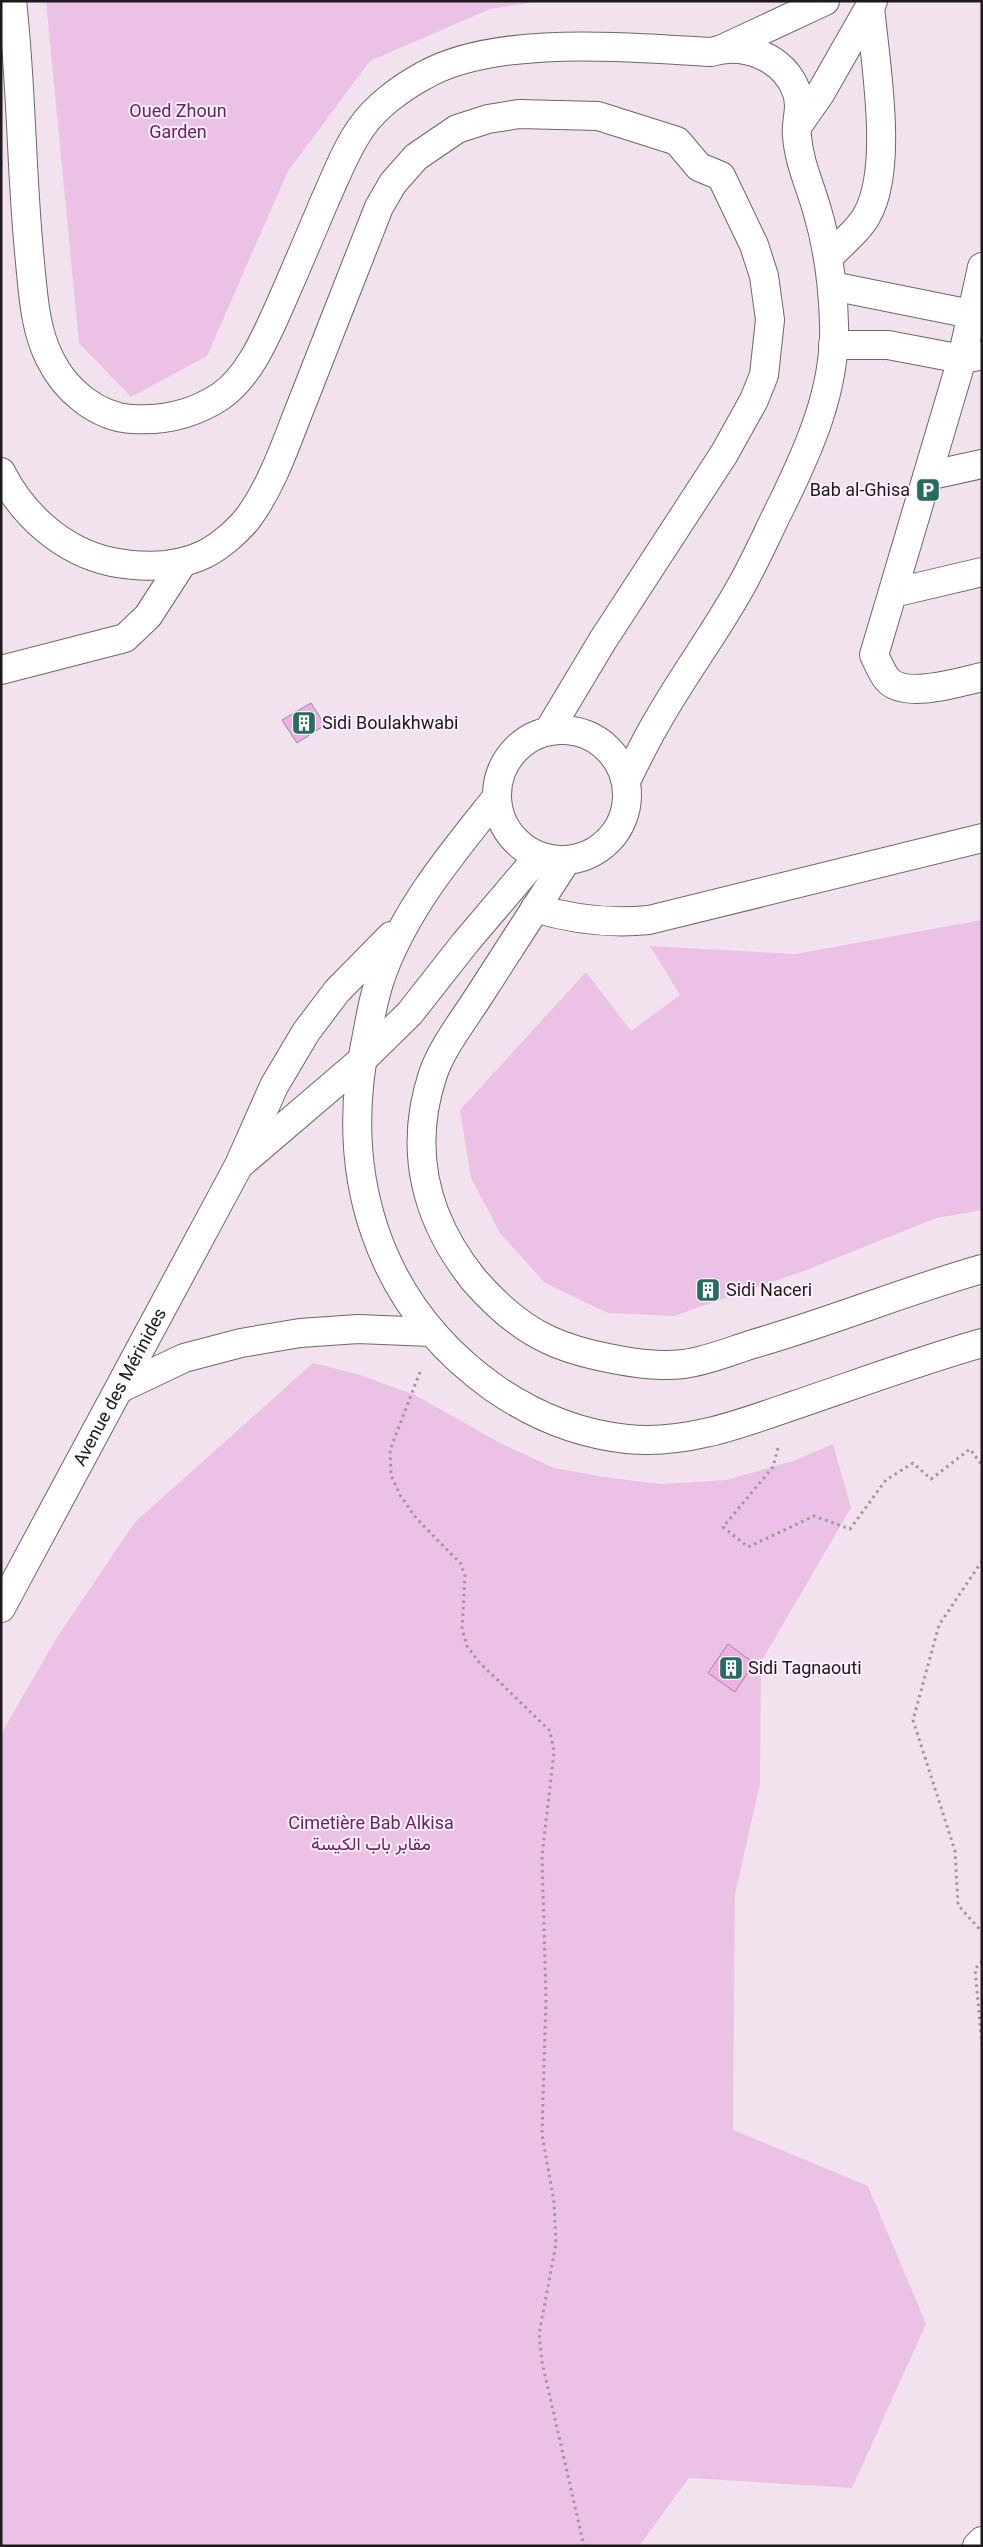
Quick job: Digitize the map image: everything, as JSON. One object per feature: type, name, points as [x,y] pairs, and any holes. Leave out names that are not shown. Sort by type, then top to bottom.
[{"type":"main road","points":[[12,1],[26,227],[34,301],[40,332],[49,359],[64,382],[83,399],[103,412],[125,418],[147,420],[175,417],[222,395],[242,374],[264,339],[336,176],[362,125],[387,102],[424,75],[454,62],[524,50],[568,47],[717,50],[745,48],[776,62],[796,90],[800,112],[797,129],[804,175],[816,209],[829,257],[832,286],[833,345],[827,392],[818,423],[790,487],[744,580],[657,721],[626,781]]},
{"type":"main road","points":[[717,50],[825,1]]},
{"type":"main road","points":[[797,129],[820,94],[872,4]]},
{"type":"main road","points":[[829,257],[867,215],[879,182],[881,129],[872,4]]},
{"type":"main road","points":[[1,472],[34,519],[55,537],[101,560],[128,565],[159,566],[183,562],[206,554],[227,538],[248,518],[263,492],[297,415],[379,208],[393,183],[416,157],[432,144],[457,129],[488,119],[520,114],[598,116],[676,141],[699,167],[721,176],[754,245],[764,276],[770,320],[764,375],[754,400],[724,454],[603,640],[549,730]]},
{"type":"main road","points":[[982,267],[972,314],[972,358],[927,476],[874,655],[887,680],[895,686],[916,690],[982,677]]},
{"type":"main road","points":[[832,286],[972,314]]},
{"type":"main road","points":[[833,345],[888,345],[972,358]]},
{"type":"main road","points":[[927,476],[982,464]]},
{"type":"main road","points":[[1,670],[125,638],[148,616],[183,562]]},
{"type":"main road","points":[[893,593],[982,572]]},
{"type":"main road","points":[[497,797],[504,826],[513,839],[538,857],[566,861],[590,855],[618,830],[628,793],[626,781],[616,758],[598,740],[575,730],[549,730],[526,740],[507,759],[497,797],[439,871],[405,923],[383,971],[361,1061],[356,1128],[361,1179],[370,1217],[397,1281],[436,1338],[476,1375],[511,1400],[542,1416],[584,1431],[626,1439],[670,1441],[728,1428],[982,1343]]},
{"type":"main road","points":[[535,908],[592,922],[620,923],[649,920],[982,838]]},
{"type":"main road","points":[[239,1165],[361,1061],[410,1013],[465,942],[538,857]]},
{"type":"main road","points":[[566,861],[454,1036],[434,1071],[424,1108],[421,1140],[425,1177],[432,1210],[444,1237],[461,1264],[488,1296],[521,1324],[548,1340],[581,1352],[654,1365],[686,1364],[787,1334],[982,1269]]},
{"type":"main road","name":"Avenue des Mérinides","points":[[1,1608],[121,1388],[239,1165],[274,1086],[306,1032],[337,992],[405,923]]},
{"type":"main road","points":[[121,1388],[184,1358],[241,1343],[300,1333],[358,1329],[436,1338]]},
{"type":"main road","points":[[977,2546],[982,2541]]},
{"type":"path","points":[[436,1338],[406,1403],[390,1450],[391,1475],[400,1495],[416,1518],[454,1554],[461,1564],[465,1576],[462,1629],[467,1646],[479,1662],[536,1715],[550,1731],[554,1752],[542,1856],[546,2000],[542,2134],[554,2202],[556,2244],[539,2334],[542,2362],[584,2546]]},
{"type":"path","points":[[773,1467],[723,1528],[748,1547],[814,1516],[850,1529],[886,1480],[913,1463],[931,1479],[970,1449],[982,1465]]},
{"type":"path","points":[[982,1561],[939,1625],[913,1720],[955,1851],[958,1905],[982,1932]]},
{"type":"path","points":[[982,1960],[975,1969],[982,2045]]},
{"type":"green space","name":"Oued Zhoun Garden","points":[[46,1],[540,1],[490,9],[370,61],[288,171],[207,356],[131,397],[79,343]]},
{"type":"green space","points":[[982,920],[982,1210],[936,1218],[804,1271],[674,1316],[608,1313],[545,1283],[500,1233],[471,1178],[460,1110],[586,972],[631,1031],[680,995],[650,946],[796,954]]},
{"type":"green space","name":"Cimetière Bab Alkisa مقابر باب الكيسة","points":[[313,1363],[357,1374],[415,1395],[500,1443],[554,1468],[604,1477],[661,1484],[726,1480],[793,1461],[833,1444],[851,1508],[761,1662],[760,1784],[735,1894],[733,2130],[868,2186],[926,2324],[852,2488],[689,2478],[639,2546],[1,2546],[1,1734],[56,1639],[135,1522]]},
{"type":"building","name":"Sidi Boulakhwabi","points":[[311,703],[325,725],[297,743],[282,720]]},
{"type":"building","name":"Sidi Naceri","points":[[708,1283],[715,1291],[707,1297],[701,1289]]},
{"type":"building","name":"Sidi Tagnaouti","points":[[728,1644],[754,1663],[735,1692],[708,1673]]},
{"type":"place","name":"Bab al-Ghisa","points":[[928,490]]},
{"type":"place","name":"Sidi Boulakhwabi","points":[[304,723]]},
{"type":"place","name":"Sidi Naceri","points":[[708,1290]]},
{"type":"place","name":"Sidi Tagnaouti","points":[[731,1668]]}]
